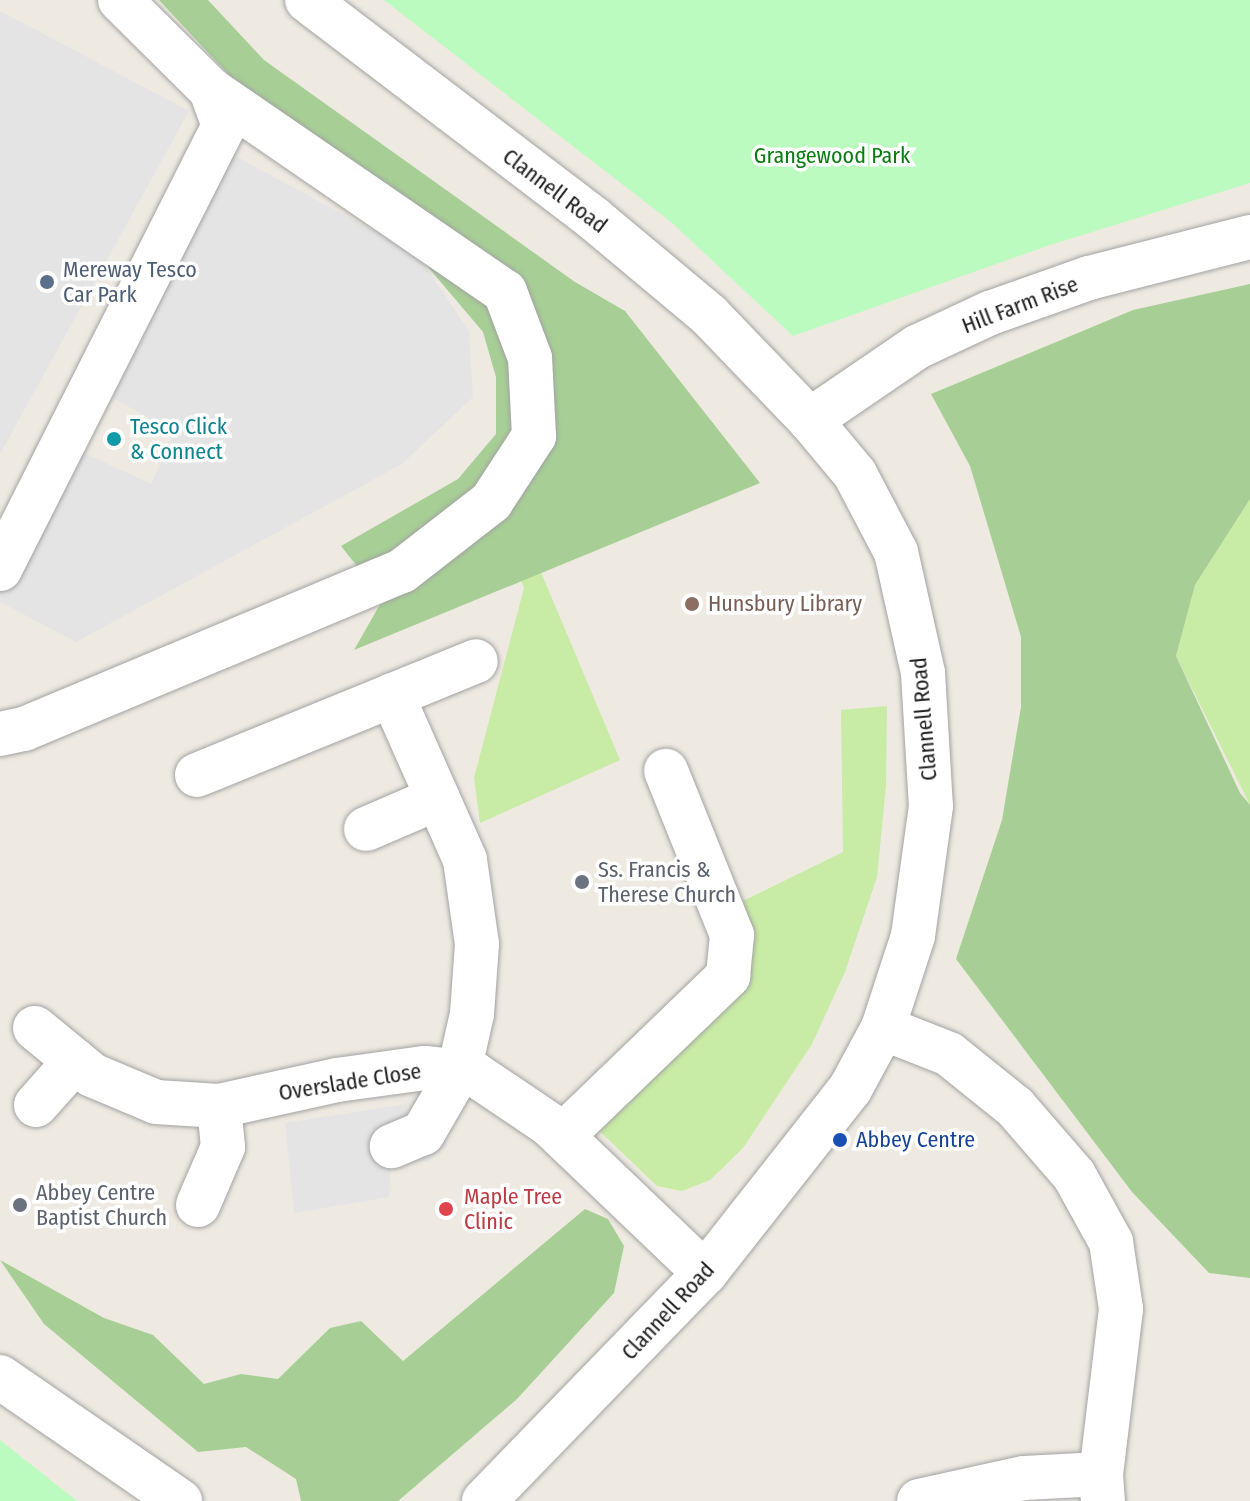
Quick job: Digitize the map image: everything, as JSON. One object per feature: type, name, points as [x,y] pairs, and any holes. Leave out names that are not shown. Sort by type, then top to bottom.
[{"type":"street","points":[[0,734],[24,729],[402,571],[491,502],[534,436],[530,358],[505,292],[211,90],[120,0]]},
{"type":"street","name":"Clannell Road","points":[[307,0],[593,218],[709,315],[810,420],[855,474],[896,552],[923,673],[931,806],[913,936],[883,1028],[850,1089],[705,1273],[484,1501]]},
{"type":"street","points":[[0,569],[210,161],[224,126],[211,90]]},
{"type":"street","name":"Hill Farm Rise","points":[[810,420],[917,347],[990,313],[1089,278],[1250,237]]},
{"type":"street","points":[[197,775],[476,661]]},
{"type":"street","points":[[392,695],[465,860],[477,944],[472,1014],[459,1071],[423,1133],[392,1146]]},
{"type":"street","points":[[562,1136],[728,976],[732,935],[666,771]]},
{"type":"street","points":[[366,829],[438,798]]},
{"type":"street","name":"Overslade Close","points":[[35,1028],[92,1075],[156,1102],[219,1106],[337,1080],[425,1068],[473,1073],[562,1136],[705,1273]]},
{"type":"street","points":[[883,1028],[949,1054],[1015,1107],[1074,1175],[1111,1242],[1121,1309],[1102,1488],[1024,1478],[919,1501]]},
{"type":"street","points":[[36,1105],[75,1061]]},
{"type":"street","points":[[198,1205],[223,1147],[219,1106]]},
{"type":"street","points":[[0,1377],[180,1501]]},
{"type":"green space","points":[[159,0],[208,0],[264,60],[575,282],[625,311],[760,483],[354,650],[383,599],[341,546],[458,479],[496,434],[496,377],[483,332],[417,254],[255,103]]},
{"type":"green space","name":"Grangewood Park","points":[[384,0],[1250,0],[1250,183],[1047,246],[793,336],[671,222]]},
{"type":"green space","points":[[1250,284],[1250,499],[1195,585],[1176,656],[1240,793],[1250,805],[1250,1278],[1209,1273],[1132,1192],[956,959],[1002,820],[1021,707],[1021,637],[970,466],[931,394],[1133,310]]},
{"type":"green space","points":[[1250,499],[1250,805],[1176,656],[1195,585]]},
{"type":"green space","points":[[540,570],[620,760],[480,823],[474,778],[524,588],[520,578]]},
{"type":"green space","points":[[887,706],[886,786],[877,877],[845,972],[812,1044],[743,1148],[710,1180],[682,1191],[657,1186],[591,1123],[720,995],[741,902],[843,852],[841,710]]},
{"type":"green space","points":[[585,1209],[608,1219],[624,1246],[614,1293],[517,1399],[398,1501],[301,1501],[296,1479],[246,1447],[198,1452],[44,1324],[0,1260],[104,1318],[153,1335],[204,1384],[241,1374],[278,1379],[330,1328],[361,1321],[403,1361]]},
{"type":"green space","points":[[0,1440],[77,1501],[0,1501]]},
{"type":"shaded area","name":"Mereway Tesco Car Park","points":[[0,11],[189,111],[0,454]]},
{"type":"shaded area","points":[[209,142],[417,254],[469,331],[473,397],[402,464],[76,642],[0,602],[0,593],[71,447],[151,484],[175,432],[96,389]]},
{"type":"shaded area","points":[[407,1104],[408,1127],[444,1128],[447,1146],[430,1160],[391,1166],[389,1197],[294,1213],[285,1123]]},
{"type":"place","name":"Mereway Tesco Car Park","points":[[47,282]]},
{"type":"place","name":"Tesco Click & Connect","points":[[114,439]]},
{"type":"place","name":"Hunsbury Library","points":[[692,604]]},
{"type":"place","name":"Ss. Francis & Therese Church","points":[[582,882]]},
{"type":"place","name":"Abbey Centre","points":[[840,1140]]},
{"type":"place","name":"Abbey Centre Baptist Church","points":[[20,1205]]},
{"type":"place","name":"Maple Tree Clinic","points":[[446,1209]]}]
